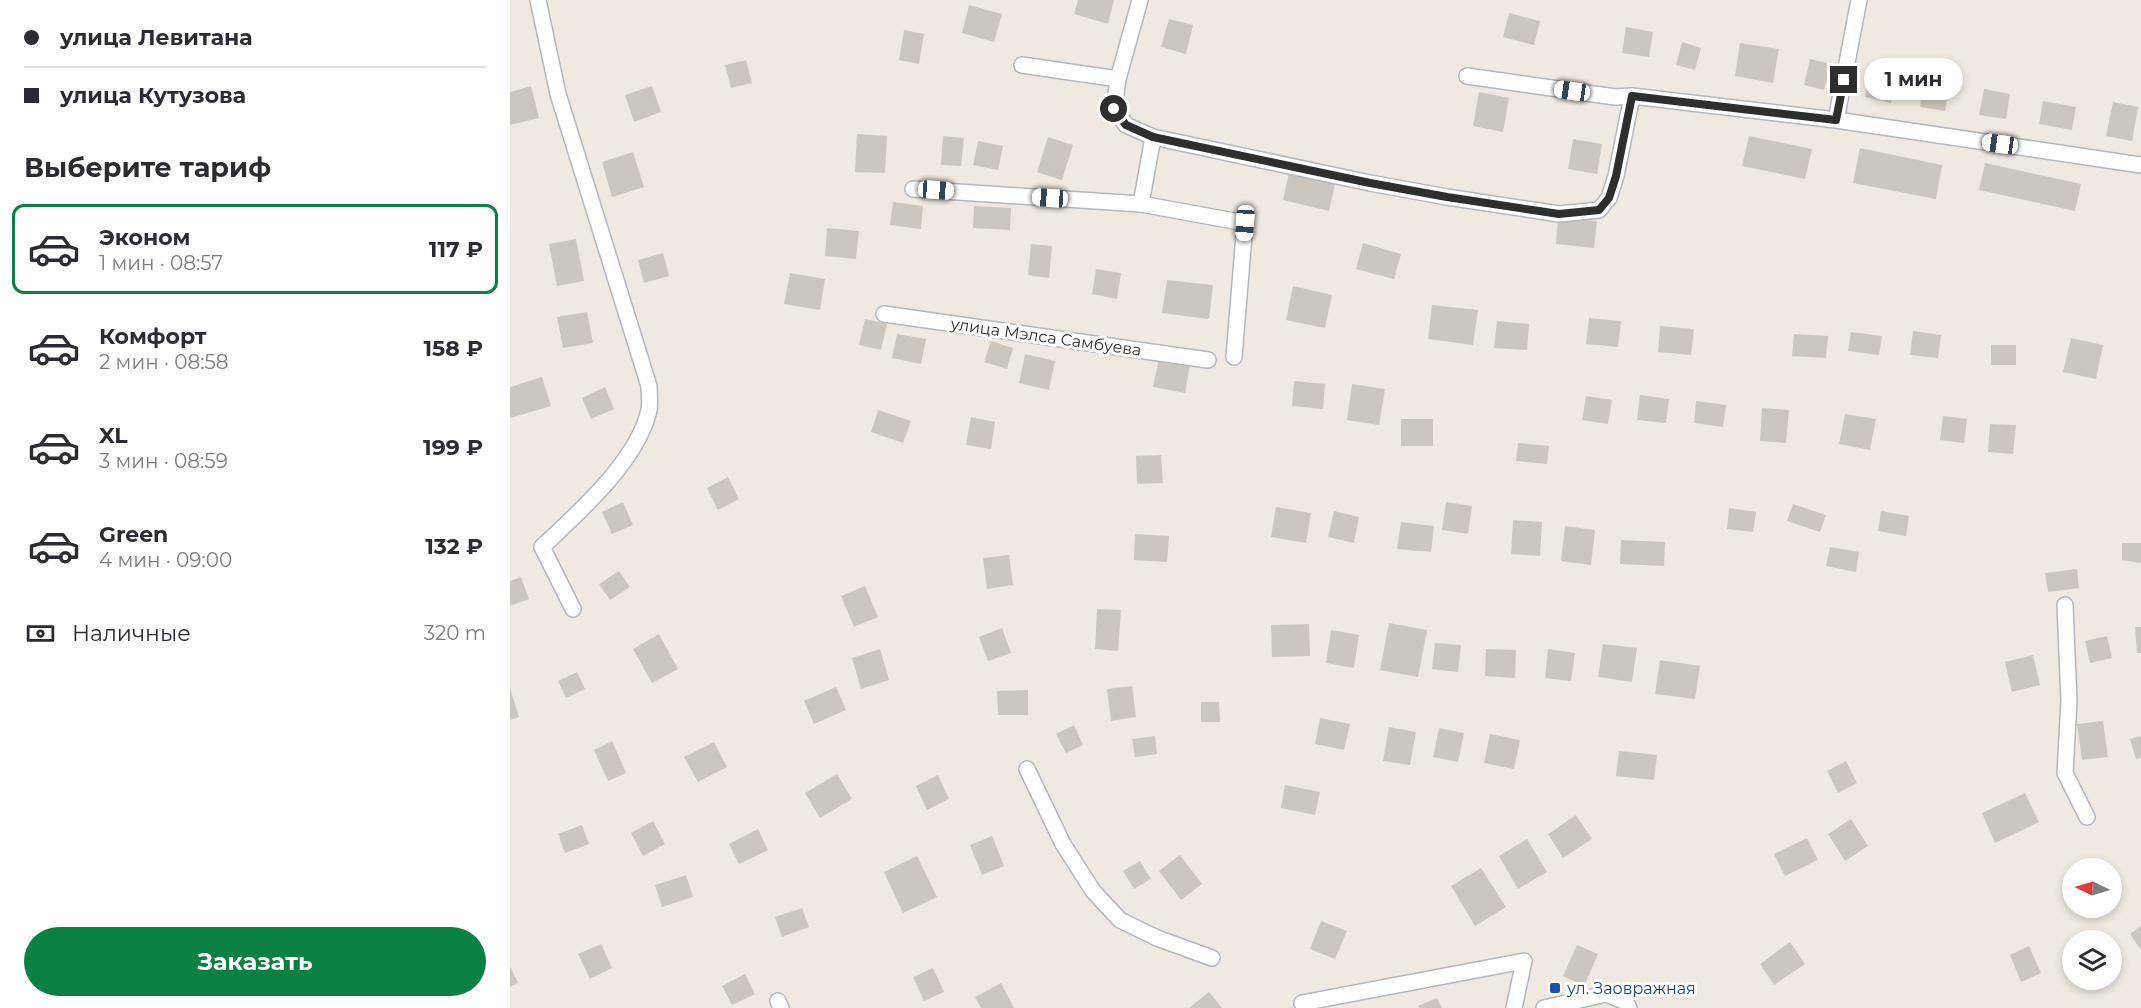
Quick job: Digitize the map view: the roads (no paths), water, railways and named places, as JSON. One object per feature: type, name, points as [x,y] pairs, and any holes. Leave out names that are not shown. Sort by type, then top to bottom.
[{"type":"street","points":[[538,0],[558,94],[649,386],[649,413],[631,453],[570,521],[542,547],[573,609]]},
{"type":"street","points":[[1140,0],[1118,79],[1114,109],[1126,125],[1153,137],[1370,183],[1559,214],[1599,210],[1609,198],[1616,176],[1632,96]]},
{"type":"street","points":[[1836,120],[1859,0]]},
{"type":"street","points":[[1022,65],[1118,79]]},
{"type":"street","points":[[1467,76],[1615,97],[1632,96],[1836,120],[2141,165]]},
{"type":"street","points":[[1141,204],[1153,137]]},
{"type":"street","points":[[913,189],[1141,204],[1245,223],[1234,357]]},
{"type":"street","name":"улица Мэлса Самбуева","points":[[884,314],[1208,360]]},
{"type":"street","points":[[2065,605],[2069,701],[2065,773],[2087,817]]},
{"type":"street","points":[[1027,770],[1063,844],[1094,891],[1120,920],[1157,938],[1212,958]]},
{"type":"street","points":[[1302,1003],[1524,961],[1514,1008]]},
{"type":"street","points":[[1544,1008],[1606,994],[1626,1002],[1629,1008]]},
{"type":"place","name":"ул. Заовражная","points":[[1555,988]]}]
